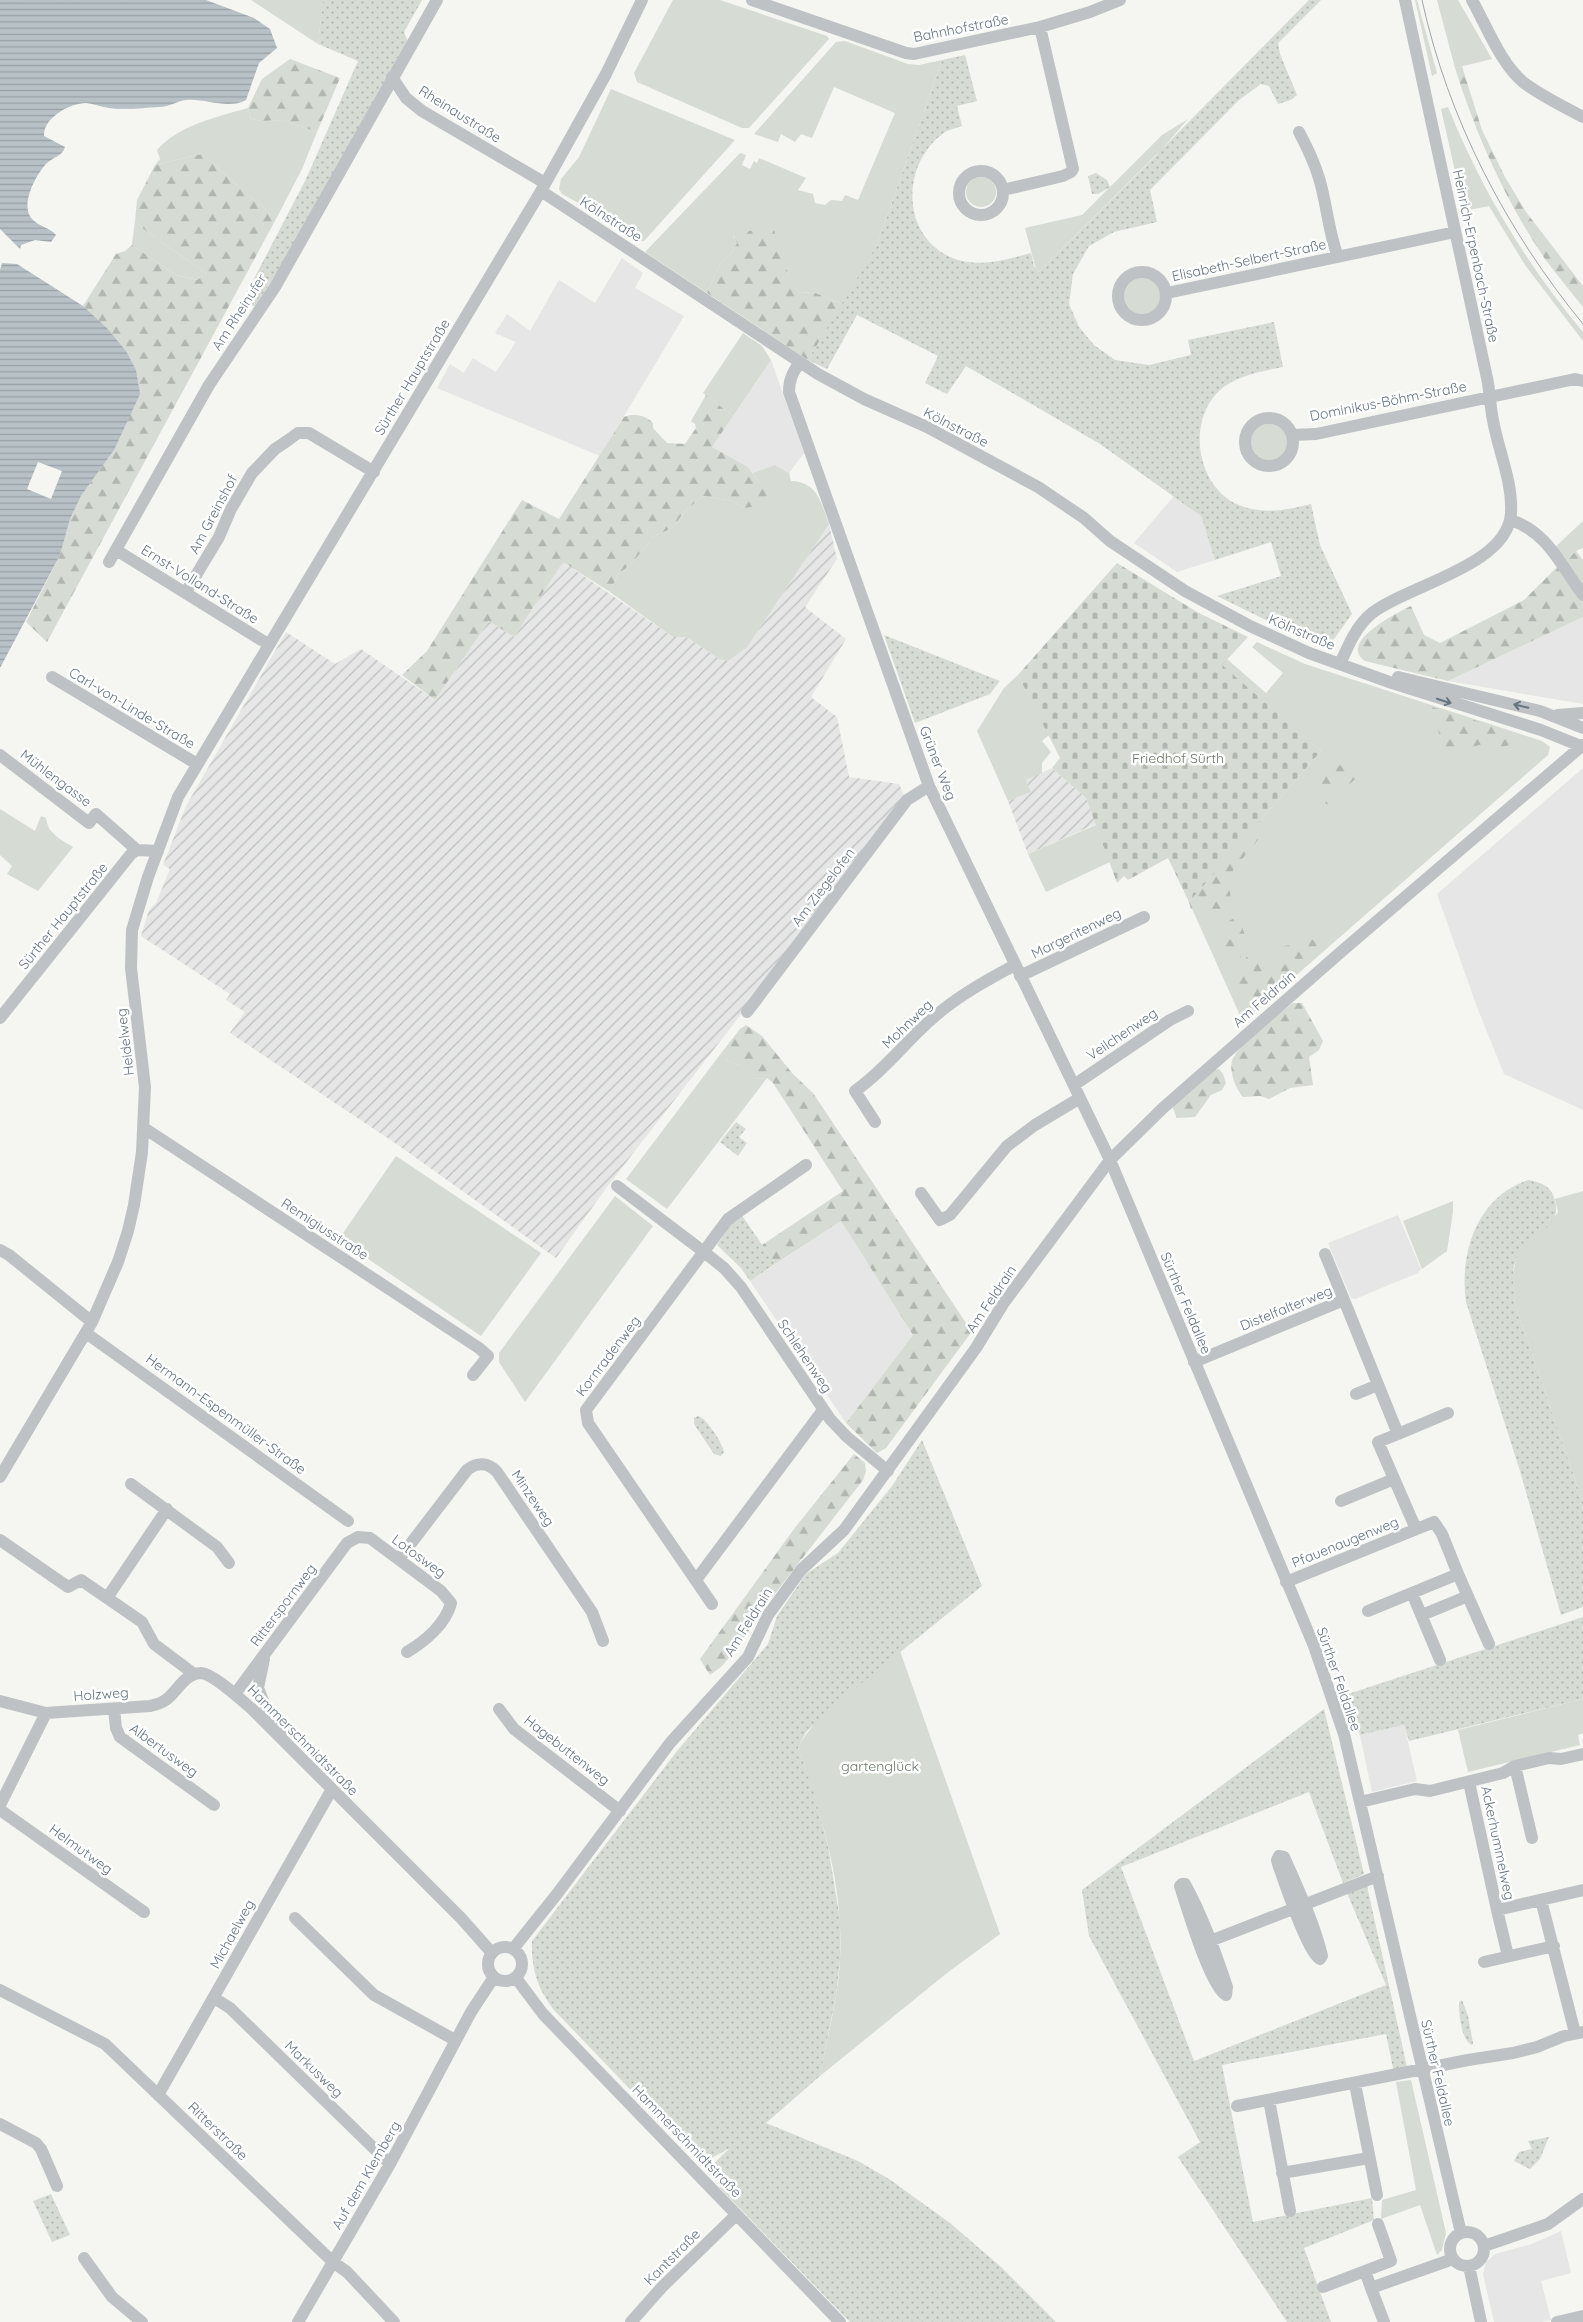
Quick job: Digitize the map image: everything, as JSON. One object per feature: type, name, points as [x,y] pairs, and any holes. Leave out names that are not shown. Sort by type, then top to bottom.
[{"type":"street","points":[[392,78],[437,0]]},
{"type":"street","name":"Sürther Hauptstraße","points":[[197,764],[374,472],[543,187],[606,74],[641,0]]},
{"type":"street","name":"Bahnhofstraße","points":[[752,0],[906,53],[914,54],[1040,27],[1090,12],[1120,0]]},
{"type":"street","name":"Heinrich-Erpenbach-Straße","points":[[1405,0],[1490,396],[1492,419],[1509,492],[1510,520]]},
{"type":"street","points":[[1472,0],[1495,43],[1518,76],[1547,98],[1583,117]]},
{"type":"street","points":[[1003,190],[1063,176],[1072,172],[1073,169],[1040,27]]},
{"type":"street","name":"Rheinaustraße","points":[[392,78],[406,98],[422,111],[543,187]]},
{"type":"street","name":"Am Rheinufer","points":[[109,562],[209,385],[275,287],[392,78]]},
{"type":"street","name":"Elisabeth-Selbert-Straße","points":[[1299,132],[1313,160],[1319,179],[1332,242],[1338,257]]},
{"type":"street","name":"Kölnstraße","points":[[543,187],[800,362],[864,399],[926,427],[1038,487],[1084,518],[1110,541],[1199,599],[1250,626],[1309,653],[1419,692],[1541,730],[1583,746]]},
{"type":"street","name":"Elisabeth-Selbert-Straße","points":[[1166,293],[1455,232]]},
{"type":"street","name":"Grüner Weg","points":[[800,362],[789,382],[789,392],[929,786],[1110,1160]]},
{"type":"street","name":"Dominikus-Böhm-Straße","points":[[1292,435],[1316,434],[1575,378],[1583,381]]},
{"type":"street","name":"Am Greinshof","points":[[186,592],[219,537],[231,509],[252,473],[275,449],[298,434],[308,433],[374,472]]},
{"type":"street","points":[[1340,664],[1352,637],[1371,614],[1398,597],[1485,554],[1500,540],[1510,520],[1522,523],[1545,541],[1583,595]]},
{"type":"street","name":"Ernst-Volland-Straße","points":[[116,550],[268,644]]},
{"type":"street","name":"Kölnstraße","points":[[1366,672],[1394,676],[1555,716],[1583,728]]},
{"type":"street","name":"Carl-von-Linde-Straße","points":[[52,677],[197,764]]},
{"type":"street","points":[[1555,716],[1583,713]]},
{"type":"street","name":"Am Feldrain","points":[[513,1949],[670,1743],[748,1656],[768,1615],[801,1570],[844,1530],[976,1348],[1003,1304],[1110,1160],[1156,1114],[1342,951],[1583,746]]},
{"type":"street","name":"Mühlengasse","points":[[0,755],[89,823],[96,814],[137,850]]},
{"type":"street","name":"Heidelweg","points":[[0,1477],[89,1327],[118,1262],[128,1231],[139,1178],[144,1128],[145,1087],[130,968],[130,943],[136,913],[178,797],[197,764]]},
{"type":"street","name":"Am Ziegelofen","points":[[748,1012],[907,800],[929,786]]},
{"type":"street","points":[[137,850],[158,851]]},
{"type":"street","name":"Sürther Hauptstraße","points":[[0,1018],[137,850]]},
{"type":"street","name":"Margeritenweg","points":[[1018,971],[1144,917]]},
{"type":"street","name":"Mohnweg","points":[[875,1122],[855,1091],[885,1066],[943,1010],[988,979],[1018,971]]},
{"type":"street","name":"Veilchenweg","points":[[1074,1085],[1170,1020],[1188,1011]]},
{"type":"street","points":[[921,1193],[940,1220],[950,1215],[1007,1146],[1035,1125],[1080,1098]]},
{"type":"street","name":"Remigiusstraße","points":[[144,1128],[488,1356],[473,1375]]},
{"type":"street","name":"Sürther Feldallee","points":[[1110,1160],[1333,1698],[1378,1876],[1461,2233]]},
{"type":"street","points":[[704,1252],[728,1219],[806,1165]]},
{"type":"street","name":"Schlehenweg","points":[[617,1186],[724,1268],[741,1287],[823,1410],[847,1437],[888,1471]]},
{"type":"street","points":[[0,1250],[9,1255],[89,1327]]},
{"type":"street","name":"Kornradenweg","points":[[704,1252],[589,1405],[585,1414],[588,1422],[712,1604]]},
{"type":"street","name":"Distelfalterweg","points":[[1194,1362],[1344,1300],[1325,1254]]},
{"type":"street","points":[[1344,1300],[1398,1434]]},
{"type":"street","name":"Hermann-Espenmüller-Straße","points":[[89,1327],[348,1521]]},
{"type":"street","points":[[1356,1394],[1378,1385]]},
{"type":"street","points":[[696,1580],[823,1410]]},
{"type":"street","name":"Pfauenaugenweg","points":[[1416,1529],[1378,1442],[1448,1413]]},
{"type":"street","name":"Minzeweg","points":[[399,1560],[467,1470],[477,1464],[488,1465],[497,1472],[592,1612],[603,1641]]},
{"type":"street","points":[[1341,1501],[1394,1479]]},
{"type":"street","points":[[131,1484],[217,1547],[229,1563]]},
{"type":"street","points":[[107,1598],[167,1510]]},
{"type":"street","name":"Pfauenaugenweg","points":[[1286,1582],[1434,1522],[1442,1534],[1489,1644]]},
{"type":"street","name":"Lotosweg","points":[[358,1537],[370,1538],[441,1591],[450,1603],[449,1610],[432,1633],[407,1652]]},
{"type":"street","name":"Ritterspornweg","points":[[235,1694],[348,1543],[358,1537]]},
{"type":"street","name":"Hammerschmidtstraße","points":[[0,1540],[68,1587],[81,1580],[142,1622],[154,1644],[194,1674],[201,1673],[208,1676],[235,1694],[332,1789],[460,1918],[492,1953]]},
{"type":"street","points":[[1368,1611],[1458,1574]]},
{"type":"street","points":[[1412,1593],[1440,1660]]},
{"type":"street","points":[[1422,1615],[1468,1596]]},
{"type":"street","points":[[264,1655],[258,1688],[264,1703],[288,1746]]},
{"type":"street","name":"Holzweg","points":[[0,1701],[46,1713],[163,1704],[194,1674]]},
{"type":"street","name":"Albertusweg","points":[[114,1709],[116,1728],[120,1737],[214,1805]]},
{"type":"street","name":"Hagebuttenweg","points":[[499,1710],[514,1729],[620,1811]]},
{"type":"street","points":[[0,1804],[46,1713]]},
{"type":"street","points":[[1360,1802],[1414,1789],[1430,1791],[1503,1773],[1515,1766],[1549,1758],[1561,1759],[1583,1754]]},
{"type":"street","points":[[1515,1766],[1532,1838]]},
{"type":"street","name":"Ackerhummelweg","points":[[1469,1782],[1508,1956]]},
{"type":"street","name":"Michaelweg","points":[[158,2095],[332,1789]]},
{"type":"street","name":"Helmutweg","points":[[0,1810],[144,1912]]},
{"type":"street","points":[[1206,1943],[1378,1876]]},
{"type":"street","name":"Ackerhummelweg","points":[[1497,1910],[1583,1890]]},
{"type":"street","points":[[1237,2106],[1537,2047],[1579,2032],[1542,1900]]},
{"type":"street","points":[[295,1918],[374,1995],[456,2040]]},
{"type":"street","points":[[1484,1962],[1554,1946]]},
{"type":"street","points":[[503,1947],[513,1949],[520,1955],[522,1964],[520,1973],[516,1978],[504,1982],[490,1973],[488,1963],[492,1953],[503,1947]]},
{"type":"street","name":"Auf dem Klemberg","points":[[298,2322],[390,2164],[456,2040],[494,1977]]},
{"type":"street","name":"Hammerschmidtstraße","points":[[516,1978],[544,2014],[840,2322]]},
{"type":"street","name":"Ritterstraße","points":[[0,1990],[105,2044],[333,2262],[347,2272],[394,2322]]},
{"type":"street","name":"Markusweg","points":[[214,1998],[230,2008],[390,2164]]},
{"type":"street","points":[[1355,2084],[1376,2196]]},
{"type":"street","points":[[1269,2100],[1290,2211]]},
{"type":"street","points":[[0,2124],[36,2143],[41,2148],[57,2186]]},
{"type":"street","points":[[1282,2173],[1369,2158]]},
{"type":"street","points":[[1484,2246],[1548,2224],[1583,2199]]},
{"type":"street","name":"Kantstraße","points":[[632,2322],[662,2288],[736,2215]]},
{"type":"street","points":[[1378,2224],[1398,2279]]},
{"type":"street","points":[[1461,2233],[1475,2234],[1484,2246],[1482,2257],[1479,2261],[1469,2266],[1459,2264],[1450,2253],[1451,2244],[1461,2233]]},
{"type":"street","points":[[84,2258],[112,2297],[142,2322]]},
{"type":"street","points":[[1371,2288],[1453,2258]]},
{"type":"street","points":[[1323,2287],[1391,2262]]},
{"type":"street","points":[[1469,2266],[1480,2321]]},
{"type":"street","points":[[1364,2271],[1384,2322]]},
{"type":"street","points":[[1557,2322],[1583,2316]]},
{"type":"shaded area","points":[[0,0],[206,0],[254,18],[270,29],[277,48],[259,63],[246,100],[239,103],[224,104],[186,100],[163,107],[128,109],[109,108],[86,103],[73,106],[59,113],[48,123],[44,136],[65,147],[64,150],[45,165],[33,184],[28,200],[29,214],[33,220],[56,235],[51,242],[35,240],[21,245],[20,249],[0,229]]},
{"type":"shaded area","points":[[622,258],[643,273],[635,288],[684,316],[600,456],[437,388],[450,364],[464,373],[473,358],[496,372],[516,342],[495,333],[507,314],[530,331],[559,280],[595,303]]},
{"type":"shaded area","points":[[2,263],[17,264],[83,306],[106,327],[126,351],[136,370],[140,394],[114,450],[81,496],[70,519],[60,555],[0,668],[0,270]]},
{"type":"shaded area","points":[[771,360],[804,453],[789,473],[775,465],[753,473],[748,467],[712,447]]},
{"type":"shaded area","points":[[1174,496],[1201,516],[1215,560],[1177,572],[1134,543]]},
{"type":"shaded area","points":[[829,524],[837,559],[805,607],[846,639],[811,697],[837,717],[849,777],[899,784],[904,795],[749,1004],[607,1187],[556,1258],[398,1145],[230,1033],[245,1012],[226,1000],[230,994],[141,936],[149,910],[156,903],[170,869],[163,865],[186,806],[286,632],[335,664],[361,649],[435,700],[489,621],[514,637],[563,562],[673,637],[687,637],[719,659],[747,647]]},
{"type":"shaded area","points":[[1583,617],[1583,704],[1448,681]]},
{"type":"shaded area","points":[[1052,768],[1086,798],[1096,824],[1028,854],[1008,801],[1031,792],[1026,780]]},
{"type":"shaded area","points":[[1583,768],[1583,1110],[1504,1074],[1477,1007],[1437,894]]},
{"type":"shaded area","points":[[1398,1215],[1421,1269],[1418,1273],[1355,1299],[1351,1298],[1328,1243]]},
{"type":"shaded area","points":[[841,1221],[913,1335],[846,1423],[750,1281]]},
{"type":"shaded area","points":[[1404,1725],[1417,1781],[1372,1792],[1360,1735]]},
{"type":"shaded area","points":[[1561,2231],[1571,2273],[1541,2281],[1551,2320],[1541,2322],[1494,2322],[1483,2274],[1486,2262],[1495,2254],[1532,2244]]},
{"type":"green space","points":[[251,0],[323,0],[318,44]]},
{"type":"green space","points":[[323,0],[422,0],[404,32],[408,42],[293,246],[255,307],[243,300],[306,179],[358,61],[318,44]]},
{"type":"green space","points":[[673,0],[720,0],[827,36],[829,39],[749,128],[742,128],[637,82],[634,73]]},
{"type":"green space","points":[[1309,0],[1321,0],[1278,43],[1280,54],[1297,95],[1291,100],[1278,104],[1269,86],[1261,84],[1239,100],[1150,190],[1157,222],[1114,232],[1089,246],[1073,274],[1069,304],[1079,327],[1094,345],[1115,360],[1149,365],[1191,355],[1188,340],[1274,322],[1283,367],[1257,372],[1232,381],[1219,391],[1209,404],[1202,420],[1200,436],[1201,453],[1206,470],[1214,484],[1225,496],[1239,505],[1266,511],[1284,510],[1311,504],[1320,545],[1352,614],[1331,643],[1325,644],[1274,624],[1217,596],[1281,576],[1271,542],[1215,560],[1201,516],[1100,444],[966,366],[947,394],[925,383],[938,356],[857,315],[827,369],[808,360],[877,245],[942,60],[965,55],[977,101],[957,106],[962,126],[948,130],[941,135],[927,149],[918,166],[913,185],[913,203],[917,222],[926,238],[939,251],[958,260],[976,263],[1004,260],[1031,253],[1034,266],[1039,272],[1158,154],[1156,152],[1160,148],[1162,149]]},
{"type":"green space","points":[[1415,0],[1417,0],[1437,73],[1432,76]]},
{"type":"green space","points":[[1437,0],[1458,0],[1492,59],[1455,68]]},
{"type":"green space","points":[[845,41],[908,64],[919,65],[942,60],[877,245],[843,304],[813,292],[800,293],[791,284],[787,268],[742,238],[733,235],[737,243],[731,254],[720,263],[707,293],[645,252],[740,153],[746,155],[742,165],[750,169],[754,161],[757,163],[759,158],[806,178],[798,190],[813,194],[815,203],[825,205],[831,200],[842,201],[845,195],[858,200],[895,113],[834,87],[812,138],[801,134],[795,142],[781,134],[778,142],[754,134],[836,42]]},
{"type":"green space","points":[[290,59],[340,78],[317,132],[282,120],[261,121],[251,119],[248,108],[262,79]]},
{"type":"green space","points":[[1462,66],[1482,130],[1505,177],[1526,212],[1583,286],[1583,307],[1545,259],[1504,190],[1482,142],[1463,93],[1455,68]]},
{"type":"green space","points":[[611,89],[735,140],[644,241],[562,194],[559,189],[561,179],[579,157]]},
{"type":"green space","points":[[1448,107],[1475,167],[1506,225],[1542,280],[1583,332],[1583,341],[1525,265],[1489,206],[1464,211],[1441,109]]},
{"type":"green space","points":[[248,108],[251,119],[261,121],[282,120],[317,132],[302,169],[276,219],[202,154],[155,165],[160,159],[157,150],[176,134],[199,123]]},
{"type":"green space","points":[[1188,119],[1162,149],[1156,152],[1158,153],[1039,272],[1036,269],[1025,228],[1082,215],[1162,135]]},
{"type":"green space","points":[[202,154],[276,219],[47,642],[26,622],[60,555],[70,519],[81,496],[114,450],[106,327],[83,306],[116,254],[125,251],[132,245],[176,275],[197,280],[207,274],[146,231],[135,221],[137,200],[155,165]]},
{"type":"green space","points":[[1096,173],[1107,180],[1110,187],[1098,194],[1092,194],[1088,176]]},
{"type":"green space","points":[[981,177],[992,181],[996,192],[992,203],[981,207],[970,203],[966,192],[970,181]]},
{"type":"green space","points":[[135,221],[146,231],[207,274],[198,280],[176,275],[132,245]]},
{"type":"green space","points":[[773,227],[792,284],[800,293],[813,292],[843,304],[808,360],[707,293],[720,263],[731,254],[737,243],[733,234],[742,238],[749,231]]},
{"type":"green space","points":[[1147,276],[1154,279],[1160,285],[1163,296],[1162,304],[1154,313],[1147,316],[1139,316],[1132,313],[1124,304],[1123,292],[1126,285],[1135,277]]},
{"type":"green space","points":[[743,333],[762,346],[771,360],[733,416],[703,393]]},
{"type":"green space","points":[[706,395],[733,416],[712,447],[748,467],[771,498],[765,505],[744,508],[732,501],[703,496],[685,511],[672,528],[655,536],[630,565],[618,574],[610,592],[563,562],[514,637],[489,621],[435,700],[402,675],[427,651],[522,500],[559,519],[624,417],[632,415],[650,420],[653,423],[653,428],[667,443],[685,444],[696,428],[695,424],[691,421]]},
{"type":"green space","points":[[1269,424],[1283,429],[1288,443],[1283,457],[1269,462],[1255,457],[1250,443],[1255,429]]},
{"type":"green space","points":[[775,465],[789,473],[791,481],[800,482],[813,490],[821,501],[829,524],[747,647],[728,661],[719,659],[687,637],[673,637],[610,592],[618,574],[630,565],[655,536],[672,528],[685,511],[703,496],[732,501],[744,508],[770,498],[753,473]]},
{"type":"green space","points":[[1583,521],[1583,548],[1576,551],[1564,563],[1553,549]]},
{"type":"green space","points":[[1576,551],[1583,560],[1583,617],[1448,681],[1365,661],[1358,653],[1359,645],[1364,637],[1373,629],[1411,606],[1424,635],[1440,643],[1524,600]]},
{"type":"green space","name":"Friedhof Sürth","points":[[1117,563],[1197,612],[1248,637],[1222,665],[1321,751],[1189,902],[1168,858],[1128,880],[1124,876],[1117,883],[1086,798],[1052,768],[1060,758],[1018,675]]},
{"type":"green space","points":[[884,635],[1000,681],[990,694],[915,723]]},
{"type":"green space","points":[[1257,642],[1305,664],[1542,741],[1550,747],[1548,755],[1243,1022],[1189,902],[1321,751],[1221,665],[1227,659],[1266,693],[1283,673],[1252,647]]},
{"type":"green space","points":[[1018,675],[1049,735],[1042,741],[1051,752],[1042,763],[1042,773],[1026,780],[1031,792],[1008,801],[977,731],[1004,688]]},
{"type":"green space","points":[[1432,707],[1503,729],[1509,738],[1509,745],[1503,747],[1489,742],[1449,754],[1440,750],[1437,743],[1438,729],[1431,717]]},
{"type":"green space","points":[[1341,765],[1355,779],[1350,784],[1333,784],[1331,788],[1338,805],[1332,806],[1321,798],[1313,778],[1314,775]]},
{"type":"green space","points":[[0,809],[35,831],[41,816],[46,818],[52,832],[59,839],[73,847],[38,891],[7,874],[12,866],[0,855]]},
{"type":"green space","points":[[1259,821],[1264,821],[1267,829],[1233,870],[1233,883],[1229,889],[1231,899],[1228,908],[1219,925],[1212,927],[1209,916],[1201,904],[1197,903],[1191,909],[1189,902]]},
{"type":"green space","points":[[1096,825],[1110,862],[1046,892],[1028,854]]},
{"type":"green space","points":[[1236,917],[1240,919],[1247,943],[1241,951],[1241,957],[1235,961],[1228,960],[1228,950],[1219,945],[1218,939],[1229,921]]},
{"type":"green space","points":[[1303,936],[1316,941],[1318,946],[1311,956],[1265,998],[1261,1006],[1254,1012],[1248,1007],[1247,1001],[1239,989],[1237,976],[1239,967],[1247,963],[1246,957],[1254,956],[1265,974],[1269,975],[1284,960],[1279,951],[1280,947],[1294,944]]},
{"type":"green space","points":[[1293,1003],[1302,1003],[1323,1041],[1319,1050],[1309,1057],[1313,1085],[1290,1088],[1269,1099],[1260,1096],[1243,1097],[1232,1075],[1231,1065],[1235,1055],[1259,1030]]},
{"type":"green space","points":[[746,1025],[762,1036],[792,1073],[813,1093],[970,1329],[970,1334],[886,1448],[877,1453],[846,1423],[913,1335],[841,1221],[775,1264],[762,1245],[843,1191],[773,1083],[767,1078],[754,1079],[745,1074],[741,1066],[727,1061],[722,1052],[740,1029]]},
{"type":"green space","points":[[722,1052],[727,1061],[741,1066],[754,1079],[767,1078],[667,1209],[626,1179]]},
{"type":"green space","points":[[1219,1069],[1226,1083],[1222,1090],[1211,1095],[1195,1117],[1177,1118],[1172,1106],[1214,1070]]},
{"type":"green space","points":[[736,1122],[746,1129],[739,1137],[747,1143],[738,1156],[720,1142]]},
{"type":"green space","points":[[396,1156],[541,1253],[481,1336],[339,1239]]},
{"type":"green space","points":[[1528,1180],[1543,1184],[1549,1189],[1556,1206],[1555,1215],[1551,1223],[1523,1249],[1517,1258],[1513,1275],[1515,1304],[1583,1503],[1583,1607],[1561,1615],[1520,1471],[1466,1302],[1466,1265],[1469,1246],[1475,1229],[1484,1213],[1496,1199],[1510,1188]]},
{"type":"green space","points":[[1583,1191],[1583,1503],[1515,1304],[1512,1278],[1516,1260],[1524,1245],[1547,1227],[1558,1212],[1555,1199]]},
{"type":"green space","points":[[615,1196],[653,1226],[525,1402],[499,1362],[499,1353]]},
{"type":"green space","points":[[1453,1201],[1447,1251],[1422,1269],[1403,1221]]},
{"type":"green space","points":[[741,1214],[775,1264],[750,1281],[741,1268],[717,1245],[730,1225]]},
{"type":"green space","points":[[698,1416],[705,1421],[717,1437],[724,1452],[721,1456],[714,1454],[694,1424],[694,1418]]},
{"type":"green space","points":[[922,1440],[982,1586],[852,1691],[806,1732],[798,1748],[815,1796],[828,1846],[840,1920],[840,1960],[836,1995],[820,2076],[766,2123],[858,2161],[889,2179],[950,2223],[1001,2267],[1056,2322],[850,2322],[719,2187],[723,2184],[708,2169],[730,2148],[706,2161],[700,2162],[553,2009],[539,1985],[534,1969],[532,1941],[677,1751],[768,1644],[777,1616],[806,1574],[838,1553],[892,1486]]},
{"type":"green space","points":[[854,1454],[865,1463],[866,1471],[863,1480],[763,1609],[736,1650],[721,1667],[710,1675],[700,1659],[794,1529]]},
{"type":"green space","points":[[1583,1617],[1583,1699],[1409,1741],[1404,1725],[1360,1735],[1348,1694]]},
{"type":"green space","name":"gartenglück","points":[[900,1651],[1000,1934],[947,1973],[820,2076],[837,1989],[840,1960],[839,1905],[830,1852],[823,1825],[798,1748],[806,1735],[830,1709],[859,1683]]},
{"type":"green space","points":[[1583,1699],[1583,1733],[1578,1735],[1580,1745],[1468,1772],[1458,1730]]},
{"type":"green space","points":[[1324,1709],[1364,1874],[1343,1883],[1309,1792],[1121,1867],[1194,2061],[1386,1985],[1347,1893],[1367,1886],[1407,2067],[1394,2073],[1386,2034],[1222,2065],[1253,2222],[1372,2198],[1374,2220],[1304,2248],[1331,2322],[1287,2322],[1178,2157],[1200,2142],[1089,1936],[1082,1890]]},
{"type":"green space","points":[[1462,2000],[1468,2016],[1472,2045],[1465,2038],[1461,2026],[1459,2002]]},
{"type":"green space","points":[[1411,2080],[1446,2233],[1442,2250],[1437,2255],[1420,2205],[1381,2219],[1382,2200],[1416,2190],[1396,2082]]},
{"type":"green space","points":[[1549,2137],[1540,2159],[1530,2169],[1514,2161],[1519,2152],[1532,2149],[1528,2141]]},
{"type":"green space","points":[[51,2194],[70,2235],[52,2242],[33,2201]]},
{"type":"pier","points":[[38,462],[62,471],[51,499],[27,489]]},
{"type":"tram line","points":[[1422,0],[1447,88],[1483,171],[1505,212],[1529,250],[1583,324]]}]
